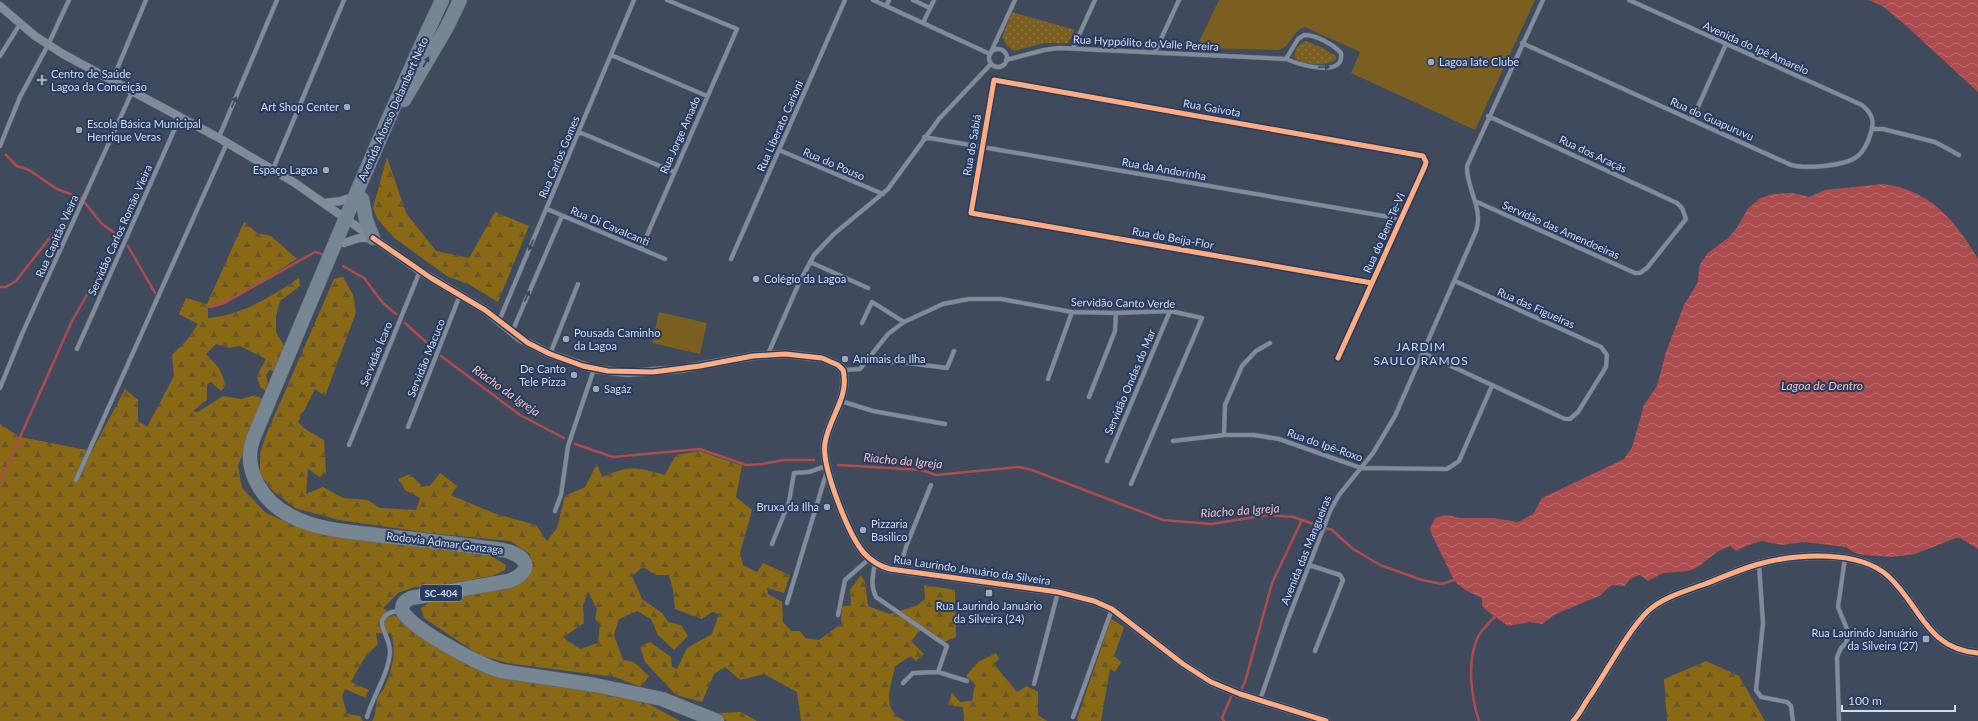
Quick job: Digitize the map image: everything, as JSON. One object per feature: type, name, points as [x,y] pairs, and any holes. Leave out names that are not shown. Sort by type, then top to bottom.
[{"type":"main road","name":"Avenida Afonso Delambert Neto","points":[[358,198],[404,102],[447,27],[460,0]]},
{"type":"main road","points":[[0,6],[20,24],[48,45],[273,169],[349,220],[420,271],[477,305],[528,343],[550,354],[594,369],[627,373],[667,371],[768,354],[795,354],[822,358],[838,365],[843,370],[845,385],[841,401],[827,434],[824,451],[827,468],[857,542],[872,561]]},
{"type":"main road","points":[[440,6],[447,27]]},
{"type":"main road","name":"Avenida Afonso Delambert Neto","points":[[349,220],[410,67],[440,6]]},
{"type":"main road","points":[[324,203],[358,198],[373,238]]},
{"type":"main road","name":"Rodovia Admar Gonzaga","points":[[256,480],[254,460],[258,447],[344,243],[349,220]]},
{"type":"main road","name":"Rodovia Admar Gonzaga","points":[[349,220],[253,439],[250,456],[256,480],[270,501],[291,516],[335,530],[503,550],[517,554],[522,557],[525,563],[525,569],[522,574],[513,579],[411,598],[405,601],[402,611]]},
{"type":"main road","points":[[344,243],[359,238],[373,238]]},
{"type":"main road","points":[[1573,721],[1640,620],[1656,604],[1677,594],[1759,564],[1795,558],[1845,558],[1871,565],[1887,575],[1901,590],[1925,624],[1939,640],[1958,650],[1978,653]]},
{"type":"main road","name":"Rua Laurindo Januário da Silveira","points":[[872,561],[899,571],[1058,592],[1094,601],[1112,609],[1197,674],[1224,688],[1311,719],[1326,721]]},
{"type":"main road","points":[[402,611],[412,622],[462,654],[486,666],[502,671],[595,686],[662,699],[717,721]]},
{"type":"street","points":[[0,146],[20,97],[48,45],[69,0]]},
{"type":"street","points":[[112,81],[146,0]]},
{"type":"street","points":[[218,138],[278,0]]},
{"type":"street","points":[[273,169],[344,0]]},
{"type":"street","name":"Rua Carlos Gomes","points":[[498,321],[547,209],[634,0]]},
{"type":"street","name":"Rua Jorge Amado","points":[[641,249],[737,29],[667,0]]},
{"type":"street","name":"Rua Liberato Carioni","points":[[731,259],[844,0]]},
{"type":"street","points":[[873,0],[990,54]]},
{"type":"street","points":[[886,6],[889,0]]},
{"type":"street","points":[[913,0],[930,8]]},
{"type":"street","points":[[923,23],[934,0]]},
{"type":"street","points":[[991,64],[989,57],[990,54],[1015,0]]},
{"type":"street","points":[[1073,48],[1095,0]]},
{"type":"street","points":[[1155,52],[1179,0]]},
{"type":"street","name":"Avenida das Mangueiras","points":[[1260,700],[1330,511],[1339,495],[1373,453],[1395,416],[1455,281],[1478,225],[1475,201],[1468,177],[1467,166],[1488,116],[1543,0]]},
{"type":"street","name":"Avenida do Ipê Amarelo","points":[[1629,0],[1862,106],[1872,116]]},
{"type":"street","points":[[0,56],[20,24]]},
{"type":"street","name":"Rua Hyppólito do Valle Pereira","points":[[1006,60],[1044,50],[1073,48],[1286,59],[1308,66],[1328,68],[1337,64],[1342,57],[1342,53],[1334,46],[1312,36],[1304,35],[1298,39],[1286,59]]},
{"type":"street","name":"Rua do Guapuruvu","points":[[1522,43],[1800,168],[1854,159],[1864,149],[1873,129],[1872,116]]},
{"type":"street","points":[[1692,120],[1726,44]]},
{"type":"street","points":[[990,54],[994,50],[1000,50],[1005,54],[1006,60],[1002,66],[998,67],[991,64]]},
{"type":"street","points":[[611,55],[707,96]]},
{"type":"street","points":[[768,354],[799,283],[810,262],[824,243],[883,194],[894,182],[924,137],[991,64]]},
{"type":"street","name":"Rua do Sabiá","points":[[971,213],[994,80]]},
{"type":"street","name":"Rua Gaivota","points":[[994,80],[1420,154],[1426,159]]},
{"type":"street","name":"Rua Capitão Vieira","points":[[0,388],[132,92]]},
{"type":"street","name":"Rua dos Araçás","points":[[1488,116],[1677,203],[1685,213],[1683,224],[1647,268],[1640,273]]},
{"type":"street","name":"Servidão Carlos Romão Vieira","points":[[77,349],[180,117]]},
{"type":"street","points":[[1873,129],[1882,129],[1935,142],[1959,155]]},
{"type":"street","points":[[579,132],[674,172]]},
{"type":"street","name":"Rua da Andorinha","points":[[924,137],[1401,219]]},
{"type":"street","points":[[76,480],[227,143]]},
{"type":"street","name":"Rua do Pouso","points":[[779,150],[883,194]]},
{"type":"street","name":"Rua do Bem-Te-Vi","points":[[1338,358],[1425,166],[1426,159]]},
{"type":"street","name":"Servidão das Amendoeiras","points":[[1475,201],[1631,271],[1640,273]]},
{"type":"street","name":"Rua Di Cavalcanti","points":[[547,209],[665,259]]},
{"type":"street","name":"Rua do Beija-Flor","points":[[971,213],[1372,283]]},
{"type":"street","points":[[512,332],[562,216]]},
{"type":"street","points":[[810,262],[868,288]]},
{"type":"street","name":"Servidão Ícaro","points":[[349,444],[420,271]]},
{"type":"street","name":"Rua das Figueiras","points":[[1455,281],[1601,347],[1607,355],[1606,367],[1578,412],[1570,419],[1558,417],[1492,386]]},
{"type":"street","points":[[550,354],[578,284]]},
{"type":"street","name":"Servidão Macuco","points":[[408,427],[460,295]]},
{"type":"street","name":"Servidão Canto Verde","points":[[868,362],[885,338],[904,322],[943,304],[968,298],[1008,300],[1072,312],[1116,314],[1170,311],[1202,318],[1131,484]]},
{"type":"street","points":[[862,323],[872,302],[904,322]]},
{"type":"street","name":"Servidão Ondas do Mar","points":[[1107,461],[1170,311]]},
{"type":"street","points":[[1048,379],[1072,312]]},
{"type":"street","points":[[1089,397],[1115,331],[1116,314]]},
{"type":"street","points":[[1224,435],[1225,405],[1242,366],[1256,351],[1270,343]]},
{"type":"street","points":[[843,370],[860,369],[868,362],[900,362],[947,368],[954,350]]},
{"type":"street","points":[[1423,353],[1492,386]]},
{"type":"street","points":[[555,511],[561,496],[568,446],[594,369]]},
{"type":"street","name":"Rua do Ipê-Roxo","points":[[1173,441],[1224,435],[1265,436],[1297,445],[1361,468],[1442,470],[1452,467],[1459,461],[1492,386]]},
{"type":"street","points":[[841,401],[873,411],[945,424]]},
{"type":"street","points":[[772,544],[789,502],[794,473],[809,472],[827,468],[787,603]]},
{"type":"street","points":[[899,571],[907,544],[931,485]]},
{"type":"street","points":[[1839,721],[1837,658],[1841,648],[1846,643],[1849,634],[1838,607],[1845,558]]},
{"type":"street","points":[[838,615],[845,580],[872,561]]},
{"type":"street","points":[[872,561],[872,582],[873,591],[876,597],[947,646],[938,672]]},
{"type":"street","points":[[1759,564],[1763,623],[1756,690],[1761,697],[1787,702],[1791,706],[1793,721]]},
{"type":"street","points":[[1309,565],[1340,575],[1343,580],[1315,651]]},
{"type":"street","points":[[1034,684],[1058,592]]},
{"type":"street","points":[[1073,717],[1112,609]]},
{"type":"street","points":[[367,717],[390,657],[389,641],[381,625],[383,620],[393,611],[402,611]]},
{"type":"street","points":[[903,683],[913,673],[938,672],[967,681]]},
{"type":"shaded area","name":"Lagoa Iate Clube","points":[[1219,0],[1535,0],[1475,130],[1351,73],[1360,52],[1305,27],[1297,32],[1286,46],[1278,50],[1196,48]]},
{"type":"shaded area","points":[[1012,12],[1075,30],[1068,43],[1044,43],[1014,51],[1007,46],[1002,37]]},
{"type":"shaded area","points":[[1306,41],[1323,48],[1336,56],[1336,59],[1327,64],[1310,64],[1295,59],[1297,48]]},
{"type":"shaded area","points":[[659,312],[707,323],[700,354],[652,343]]},
{"type":"green space","points":[[387,157],[406,213],[436,251],[469,258],[495,212],[529,226],[498,302],[470,285],[447,276],[393,237],[377,218],[373,208]]},
{"type":"green space","points":[[244,222],[257,233],[271,236],[297,259],[225,304],[208,308],[208,318],[233,313],[256,304],[299,278],[300,286],[280,301],[276,316],[276,332],[284,346],[278,372],[270,370],[266,375],[268,385],[266,391],[260,387],[257,376],[266,359],[240,346],[229,348],[216,344],[206,354],[219,368],[226,385],[221,391],[211,382],[207,384],[207,400],[193,411],[198,412],[223,396],[241,399],[256,395],[263,400],[238,466],[242,488],[266,513],[296,526],[331,533],[488,554],[506,565],[505,570],[492,576],[448,584],[415,587],[398,593],[383,608],[430,639],[473,663],[643,701],[680,721],[372,721],[375,715],[378,697],[390,674],[394,654],[391,634],[376,633],[378,645],[366,657],[351,682],[369,690],[366,698],[345,689],[342,696],[347,714],[360,716],[363,721],[0,721],[0,424],[20,437],[92,451],[125,389],[138,400],[138,421],[147,427],[174,376],[172,355],[186,341],[198,324],[179,314],[186,298],[207,304]]},
{"type":"green space","points":[[343,277],[353,295],[356,312],[325,396],[315,389],[298,422],[305,429],[324,440],[326,473],[320,477],[308,469],[306,494],[323,487],[343,498],[368,500],[380,508],[416,510],[420,498],[405,490],[398,479],[410,474],[422,486],[430,486],[440,473],[457,486],[451,495],[493,513],[536,525],[547,541],[557,528],[565,496],[585,487],[597,464],[602,477],[620,470],[633,468],[665,475],[676,455],[700,451],[742,466],[736,497],[752,510],[740,553],[743,565],[757,572],[763,563],[790,575],[784,593],[767,588],[768,594],[782,602],[783,622],[791,631],[800,631],[805,638],[819,640],[841,624],[842,606],[851,606],[850,590],[861,575],[865,582],[868,606],[889,614],[916,606],[925,599],[924,585],[955,590],[956,637],[939,644],[921,630],[911,641],[924,654],[916,661],[911,656],[895,666],[889,697],[890,704],[892,711],[905,721],[801,721],[797,692],[764,674],[740,680],[725,667],[714,674],[702,702],[676,695],[645,662],[640,646],[650,642],[671,657],[672,667],[677,669],[687,648],[712,634],[719,614],[712,612],[702,619],[675,609],[673,590],[669,575],[656,575],[643,567],[632,576],[642,599],[662,613],[668,622],[681,625],[688,636],[674,650],[658,635],[651,619],[637,611],[619,619],[614,635],[623,660],[634,662],[649,676],[641,687],[615,677],[507,663],[479,655],[424,618],[421,608],[444,596],[509,583],[522,578],[532,569],[530,554],[510,541],[429,533],[339,520],[295,508],[273,491],[260,474],[260,454],[266,435],[334,279]],"holes":[[[588,592],[597,609],[595,619],[600,624],[598,643],[580,649],[567,641],[564,637],[584,623],[583,605]]]},
{"type":"green space","points":[[1111,619],[1124,627],[1114,656],[1121,662],[1115,672],[1110,669],[1101,721],[1078,721],[1077,719]]},
{"type":"green space","points":[[996,653],[999,659],[994,664],[1017,692],[1027,686],[1038,692],[1038,715],[1047,721],[964,721],[963,707],[948,705],[952,693],[960,702],[972,701],[975,684],[966,676],[978,662]]},
{"type":"green space","points":[[1706,661],[1739,676],[1765,721],[1667,721],[1664,679]]},
{"type":"green space","points":[[741,712],[757,721],[727,721],[718,713]]},
{"type":"water","points":[[1868,0],[1978,0],[1978,92],[1903,23],[1881,5]]},
{"type":"water","name":"Lagoa de Dentro","points":[[1883,184],[1900,187],[1914,193],[1928,200],[1940,209],[1960,232],[1978,259],[1978,549],[1960,538],[1956,538],[1915,554],[1892,557],[1864,555],[1855,553],[1846,547],[1804,542],[1781,545],[1762,541],[1736,551],[1730,546],[1717,552],[1698,567],[1689,571],[1663,573],[1648,581],[1640,575],[1630,579],[1625,586],[1612,585],[1599,596],[1556,614],[1542,624],[1530,622],[1508,626],[1486,610],[1482,605],[1482,598],[1467,591],[1455,582],[1432,535],[1430,528],[1435,518],[1445,515],[1461,518],[1494,518],[1518,522],[1533,514],[1542,498],[1624,459],[1632,447],[1644,405],[1657,386],[1666,352],[1684,305],[1698,282],[1699,267],[1708,253],[1728,238],[1736,229],[1749,207],[1761,198],[1773,194],[1792,193],[1809,197],[1825,190]]},
{"type":"waterway","points":[[0,482],[72,321],[120,237],[101,223],[81,198],[57,189],[29,170],[17,166],[6,155]]},
{"type":"waterway","points":[[0,287],[6,287],[16,281],[81,198]]},
{"type":"waterway","name":"Riacho da Igreja","points":[[128,246],[155,293]]},
{"type":"waterway","name":"Riacho da Igreja","points":[[210,307],[224,303],[315,252],[325,255]]},
{"type":"waterway","name":"Riacho da Igreja","points":[[343,266],[364,278],[383,303],[396,314]]},
{"type":"waterway","name":"Riacho da Igreja","points":[[405,323],[426,342]]},
{"type":"waterway","name":"Riacho da Igreja","points":[[441,356],[520,415],[564,438]]},
{"type":"waterway","name":"Riacho da Igreja","points":[[575,444],[613,457],[700,449],[746,465],[784,460],[814,460]]},
{"type":"waterway","name":"Riacho da Igreja","points":[[838,465],[921,470],[936,475],[1019,467],[1032,470],[1163,520],[1211,524],[1268,515],[1293,517],[1332,530],[1353,549],[1380,565],[1422,580],[1442,584],[1457,579]]},
{"type":"waterway","points":[[1242,688],[1245,682],[1272,583],[1302,520]]},
{"type":"waterway","points":[[1479,721],[1472,690],[1472,658],[1479,635],[1497,615]]},
{"type":"waterway","points":[[1224,721],[1222,718],[1231,697]]},
{"type":"cycle path","points":[[1338,358],[1425,166],[1426,162],[1423,156],[994,80],[971,213],[1372,283]]},
{"type":"cycle path","points":[[373,238],[431,278],[485,310],[528,343],[550,354],[583,366],[608,371],[653,372],[700,366],[753,356],[785,354],[822,358],[838,365],[843,370],[844,389],[830,424],[825,443],[827,468],[837,500],[851,532],[864,553],[872,561],[890,569],[1058,592],[1094,601],[1112,609],[1183,664],[1211,682],[1240,694],[1326,721]]},
{"type":"cycle path","points":[[1573,721],[1632,630],[1654,606],[1668,598],[1746,568],[1790,558],[1826,556],[1860,561],[1875,567],[1888,576],[1899,588],[1935,635],[1947,644],[1961,650],[1978,653]]},
{"type":"place","name":"Lagoa Iate Clube","points":[[1431,62]]},
{"type":"place","name":"Centro de Saúde Lagoa da Conceição","points":[[42,80]]},
{"type":"place","name":"Art Shop Center","points":[[347,107]]},
{"type":"place","name":"Escola Básica Municipal Henrique Veras","points":[[79,130]]},
{"type":"place","name":"Espaço Lagoa","points":[[326,170]]},
{"type":"place","name":"Colégio da Lagoa","points":[[756,279]]},
{"type":"place","name":"Pousada Caminho da Lagoa","points":[[566,339]]},
{"type":"place","name":"Animais da Ilha","points":[[845,359]]},
{"type":"place","name":"De Canto Tele Pizza","points":[[574,375]]},
{"type":"place","name":"Sagáz","points":[[596,389]]},
{"type":"place","name":"Bruxa da Ilha","points":[[827,507]]},
{"type":"place","name":"Pizzaria Basilico","points":[[863,530]]},
{"type":"place","name":"Rua Laurindo Januário da Silveira (24)","points":[[989,593]]},
{"type":"place","name":"Rua Laurindo Januário da Silveira (27)","points":[[1926,639]]},
{"type":"district","name":"JARDIM SAULO RAMOS","points":[[1421,354]]}]
